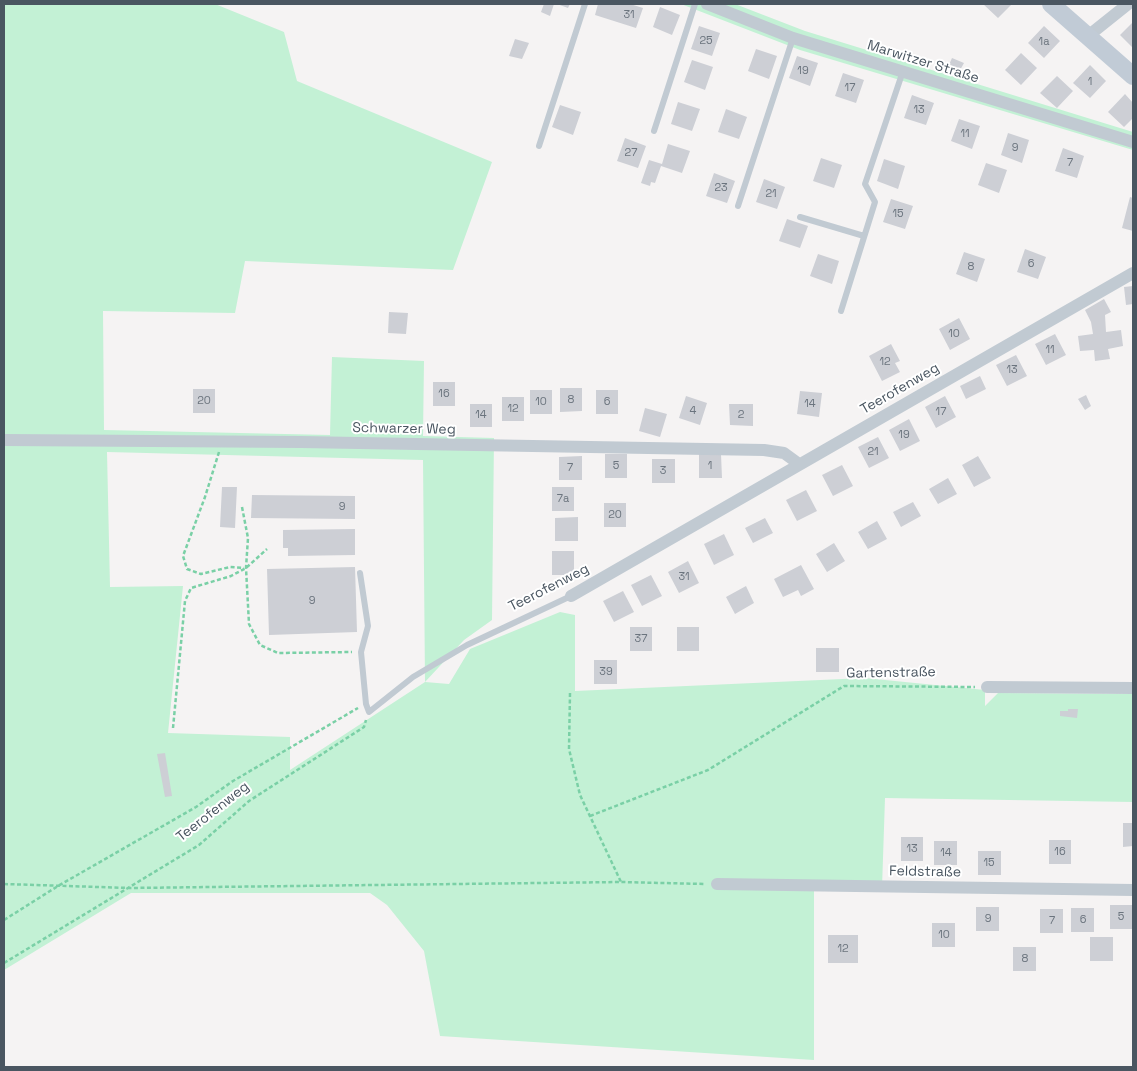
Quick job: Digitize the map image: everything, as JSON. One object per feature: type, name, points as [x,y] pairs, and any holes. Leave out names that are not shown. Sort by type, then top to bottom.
[{"type":"main road","points":[[1051,4],[1133,76]]},
{"type":"street","name":"Marwitzer Straße","points":[[707,4],[793,38],[1133,142]]},
{"type":"street","points":[[1088,36],[1128,4]]},
{"type":"street","name":"Teerofenweg","points":[[571,596],[1133,273]]},
{"type":"street","name":"Schwarzer Weg","points":[[4,440],[764,450],[784,454],[800,464]]},
{"type":"street","points":[[986,687],[1133,688]]},
{"type":"street","name":"Feldstraße","points":[[717,884],[1133,890]]},
{"type":"lane","points":[[539,146],[585,4]]},
{"type":"lane","points":[[654,131],[694,4]]},
{"type":"lane","points":[[738,206],[793,38]]},
{"type":"lane","points":[[841,311],[875,202],[865,184],[903,71]]},
{"type":"lane","points":[[800,217],[864,236]]},
{"type":"lane","points":[[360,573],[368,626],[361,652],[366,704],[369,712]]},
{"type":"lane","name":"Teerofenweg","points":[[369,712],[413,677],[467,646],[571,596]]},
{"type":"path","points":[[222,442],[205,497],[183,556],[187,568],[201,574],[230,567],[246,568]]},
{"type":"path","points":[[242,507],[248,538],[246,568],[250,624],[260,645],[278,653],[361,652]]},
{"type":"path","points":[[173,728],[185,601],[191,588],[231,576],[246,568],[267,548]]},
{"type":"path","name":"Gartenstraße","points":[[590,816],[708,770],[844,686],[986,687]]},
{"type":"path","points":[[570,693],[569,749],[580,795],[621,882]]},
{"type":"path","points":[[4,920],[58,886],[196,807],[233,781],[366,704]]},
{"type":"path","name":"Teerofenweg","points":[[4,963],[199,845],[249,801],[364,727],[369,712]]},
{"type":"path","points":[[4,884],[130,888],[621,882],[717,884]]},
{"type":"green space","points":[[4,4],[215,4],[284,32],[297,81],[492,162],[453,270],[245,261],[235,313],[103,311],[104,430],[330,435],[332,357],[424,361],[423,436],[494,438],[492,620],[464,640],[425,682],[449,684],[470,649],[560,612],[575,615],[575,691],[865,678],[985,690],[985,706],[998,693],[1133,694],[1133,802],[885,798],[882,888],[814,888],[814,1060],[440,1036],[424,951],[387,905],[370,893],[131,893],[4,970]],"holes":[[[107,452],[423,460],[425,682],[290,770],[290,737],[168,733],[183,586],[110,587]]]},
{"type":"green space","points":[[681,4],[735,4],[805,31],[1133,132],[1133,150],[800,50]]},
{"type":"building","points":[[544,4],[554,4],[550,16],[541,12]]},
{"type":"building","points":[[557,4],[570,4],[568,8]]},
{"type":"building","points":[[598,4],[630,4],[643,8],[636,28],[595,15]]},
{"type":"building","points":[[983,4],[1012,4],[998,18]]},
{"type":"building","points":[[660,7],[680,15],[672,35],[653,27]]},
{"type":"building","points":[[1133,22],[1133,48],[1120,35]]},
{"type":"building","points":[[699,26],[720,33],[712,56],[691,49]]},
{"type":"building","points":[[1044,26],[1060,41],[1044,58],[1028,43]]},
{"type":"building","points":[[515,39],[529,43],[522,59],[509,56]]},
{"type":"building","points":[[756,49],[777,56],[769,79],[748,71]]},
{"type":"building","points":[[1021,53],[1037,68],[1021,85],[1005,70]]},
{"type":"building","points":[[797,56],[818,63],[810,86],[789,78]]},
{"type":"building","points":[[952,58],[964,63],[959,72],[948,67]]},
{"type":"building","points":[[692,60],[713,67],[705,90],[684,82]]},
{"type":"building","points":[[1090,65],[1106,81],[1090,98],[1073,83]]},
{"type":"building","points":[[843,73],[864,80],[856,103],[835,96]]},
{"type":"building","points":[[1057,76],[1073,91],[1057,108],[1040,93]]},
{"type":"building","points":[[1125,94],[1133,103],[1133,118],[1124,127],[1108,112]]},
{"type":"building","points":[[912,95],[934,103],[926,125],[904,118]]},
{"type":"building","points":[[678,102],[700,109],[692,131],[671,124]]},
{"type":"building","points":[[560,105],[581,112],[573,135],[552,127]]},
{"type":"building","points":[[726,109],[747,117],[739,139],[718,132]]},
{"type":"building","points":[[959,119],[980,126],[972,149],[951,141]]},
{"type":"building","points":[[1008,133],[1029,140],[1022,163],[1001,155]]},
{"type":"building","points":[[625,138],[646,146],[638,168],[617,161]]},
{"type":"building","points":[[668,144],[690,151],[682,173],[661,166],[655,183],[651,182],[650,186],[641,183],[649,160],[662,164]]},
{"type":"building","points":[[1063,148],[1084,156],[1077,178],[1055,171]]},
{"type":"building","points":[[821,158],[842,165],[834,188],[813,181]]},
{"type":"building","points":[[884,159],[905,166],[898,189],[877,181]]},
{"type":"building","points":[[986,163],[1007,170],[999,193],[978,185]]},
{"type":"building","points":[[714,173],[735,181],[727,203],[706,196]]},
{"type":"building","points":[[764,179],[785,187],[777,209],[756,202]]},
{"type":"building","points":[[1130,197],[1133,198],[1133,231],[1122,228]]},
{"type":"building","points":[[891,199],[913,206],[905,229],[883,222]]},
{"type":"building","points":[[787,219],[808,226],[800,248],[779,241]]},
{"type":"building","points":[[1025,249],[1046,257],[1038,279],[1017,272]]},
{"type":"building","points":[[964,252],[985,259],[977,282],[956,274]]},
{"type":"building","points":[[818,254],[839,261],[832,284],[810,276]]},
{"type":"building","points":[[1133,286],[1133,304],[1126,305],[1124,287]]},
{"type":"building","points":[[1104,299],[1111,312],[1105,315],[1106,332],[1121,330],[1123,346],[1108,349],[1110,359],[1095,361],[1094,350],[1080,351],[1078,336],[1093,334],[1091,322],[1085,310]]},
{"type":"building","points":[[389,312],[408,313],[406,334],[388,333]]},
{"type":"building","points":[[959,318],[970,339],[950,350],[939,329]]},
{"type":"building","points":[[1055,334],[1066,355],[1046,365],[1035,344]]},
{"type":"building","points":[[891,344],[900,361],[895,363],[900,372],[882,381],[869,356]]},
{"type":"building","points":[[1016,355],[1027,376],[1007,386],[996,365]]},
{"type":"building","points":[[980,376],[986,389],[966,399],[960,386]]},
{"type":"building","points":[[433,382],[455,382],[455,406],[433,406]]},
{"type":"building","points":[[560,388],[582,388],[582,411],[560,412]]},
{"type":"building","points":[[193,389],[215,389],[215,413],[193,413]]},
{"type":"building","points":[[530,390],[552,390],[552,414],[530,414]]},
{"type":"building","points":[[596,390],[618,390],[618,414],[596,414]]},
{"type":"building","points":[[800,391],[822,393],[819,417],[797,414]]},
{"type":"building","points":[[1086,395],[1091,406],[1085,410],[1078,399]]},
{"type":"building","points":[[686,396],[707,403],[700,425],[679,418]]},
{"type":"building","points":[[945,396],[956,417],[936,428],[925,407]]},
{"type":"building","points":[[502,397],[524,397],[524,421],[502,421]]},
{"type":"building","points":[[470,404],[492,404],[492,427],[470,427]]},
{"type":"building","points":[[729,404],[753,404],[753,426],[730,425]]},
{"type":"building","points":[[645,408],[667,414],[660,437],[639,431]]},
{"type":"building","points":[[909,419],[920,441],[900,451],[889,430]]},
{"type":"building","points":[[878,437],[889,458],[869,468],[858,447]]},
{"type":"building","points":[[605,454],[627,454],[627,478],[605,478]]},
{"type":"building","points":[[699,454],[721,454],[722,478],[699,478]]},
{"type":"building","points":[[582,456],[582,480],[559,480],[559,457]]},
{"type":"building","points":[[978,456],[991,478],[974,487],[962,465]]},
{"type":"building","points":[[652,459],[675,459],[675,483],[652,483]]},
{"type":"building","points":[[842,465],[853,486],[833,496],[822,475]]},
{"type":"building","points":[[948,478],[957,494],[938,504],[929,489]]},
{"type":"building","points":[[222,487],[237,487],[235,528],[220,527]]},
{"type":"building","points":[[552,487],[574,487],[574,511],[552,511]]},
{"type":"building","points":[[806,490],[817,511],[797,521],[786,500]]},
{"type":"building","points":[[252,495],[355,496],[355,519],[251,518]]},
{"type":"building","points":[[913,502],[921,516],[901,527],[893,512]]},
{"type":"building","points":[[604,503],[626,503],[626,527],[604,527]]},
{"type":"building","points":[[578,517],[578,541],[555,541],[555,518]]},
{"type":"building","points":[[765,518],[773,533],[753,543],[745,528]]},
{"type":"building","points":[[877,521],[887,539],[868,549],[858,532]]},
{"type":"building","points":[[355,529],[355,555],[288,556],[288,548],[283,548],[283,530]]},
{"type":"building","points":[[724,534],[734,555],[714,565],[704,544]]},
{"type":"building","points":[[834,543],[845,561],[827,572],[816,554]]},
{"type":"building","points":[[552,551],[574,551],[574,575],[552,575]]},
{"type":"building","points":[[688,561],[699,583],[679,593],[668,572]]},
{"type":"building","points":[[801,565],[814,589],[801,596],[798,590],[783,597],[774,579]]},
{"type":"building","points":[[355,567],[357,632],[269,635],[267,569]]},
{"type":"building","points":[[651,575],[662,596],[642,606],[631,585]]},
{"type":"building","points":[[746,586],[754,603],[735,614],[726,597]]},
{"type":"building","points":[[623,591],[634,612],[614,622],[603,601]]},
{"type":"building","points":[[630,627],[652,627],[652,651],[630,651]]},
{"type":"building","points":[[677,627],[699,627],[699,651],[677,651]]},
{"type":"building","points":[[816,648],[839,648],[839,672],[816,672]]},
{"type":"building","points":[[594,660],[617,660],[617,684],[594,684]]},
{"type":"building","points":[[1068,709],[1078,709],[1077,718],[1060,716],[1060,711],[1068,711]]},
{"type":"building","points":[[165,753],[172,796],[165,797],[157,754]]},
{"type":"building","points":[[1123,823],[1133,823],[1133,846],[1123,847]]},
{"type":"building","points":[[901,837],[923,837],[923,861],[901,861]]},
{"type":"building","points":[[1049,840],[1071,840],[1071,864],[1049,864]]},
{"type":"building","points":[[934,841],[957,841],[957,865],[934,865]]},
{"type":"building","points":[[978,851],[1001,851],[1001,875],[978,875]]},
{"type":"building","points":[[1110,905],[1133,905],[1133,929],[1110,929]]},
{"type":"building","points":[[976,907],[999,907],[999,931],[976,931]]},
{"type":"building","points":[[1071,908],[1094,908],[1094,932],[1071,932]]},
{"type":"building","points":[[1040,909],[1063,909],[1063,933],[1040,933]]},
{"type":"building","points":[[932,923],[955,923],[955,947],[932,947]]},
{"type":"building","points":[[828,935],[858,935],[858,963],[828,963]]},
{"type":"building","points":[[1090,937],[1113,937],[1113,961],[1090,961]]},
{"type":"building","points":[[1013,947],[1036,947],[1036,971],[1013,971]]}]
